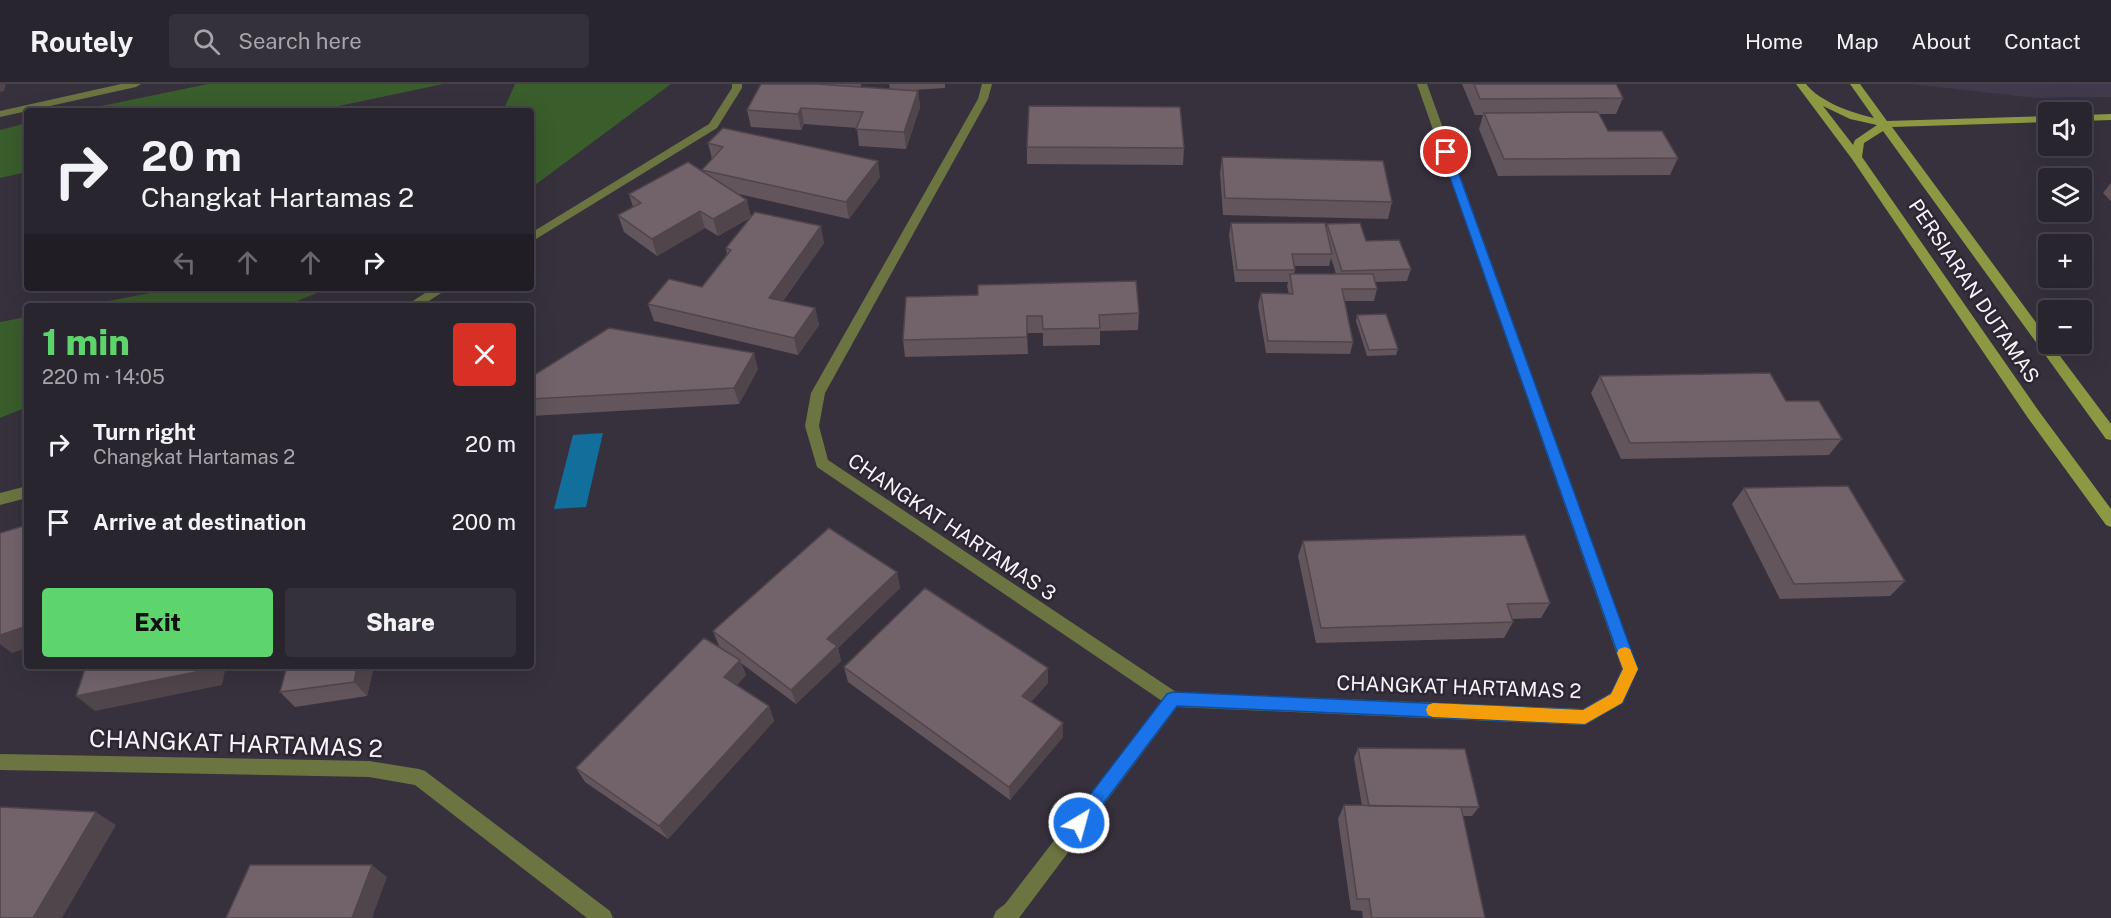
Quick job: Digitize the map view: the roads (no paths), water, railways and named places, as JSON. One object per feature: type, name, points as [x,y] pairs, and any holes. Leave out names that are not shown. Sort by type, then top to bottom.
[{"type":"street","points":[[27,108],[136,84]]},
{"type":"street","points":[[534,236],[713,126],[737,88],[737,84]]},
{"type":"street","name":"CHANGKAT HARTAMAS 3","points":[[987,84],[983,99],[818,393],[812,426],[822,463],[1173,699]]},
{"type":"street","name":"CHANGKAT HARTAMAS 2","points":[[1173,699],[1585,717],[1617,698],[1630,669],[1422,84]]},
{"type":"street","name":"PERSIARAN DUTAMAS","points":[[1855,84],[2111,435]]},
{"type":"street","points":[[1804,88],[1828,106],[1854,117],[1886,124],[2038,119]]},
{"type":"street","name":"PERSIARAN DUTAMAS","points":[[1804,88],[1856,157],[2033,414],[2111,521]]},
{"type":"street","points":[[0,114],[24,109]]},
{"type":"street","points":[[2092,118],[2111,117]]},
{"type":"street","points":[[1856,157],[1859,142],[1886,124]]},
{"type":"street","points":[[416,303],[438,291]]},
{"type":"street","points":[[0,499],[24,493]]},
{"type":"street","points":[[1003,918],[1012,911],[1173,699]]},
{"type":"street","name":"CHANGKAT HARTAMAS 2","points":[[0,762],[369,769],[419,777],[603,918]]},
{"type":"water","points":[[603,433],[586,507],[554,509],[573,435]]}]
